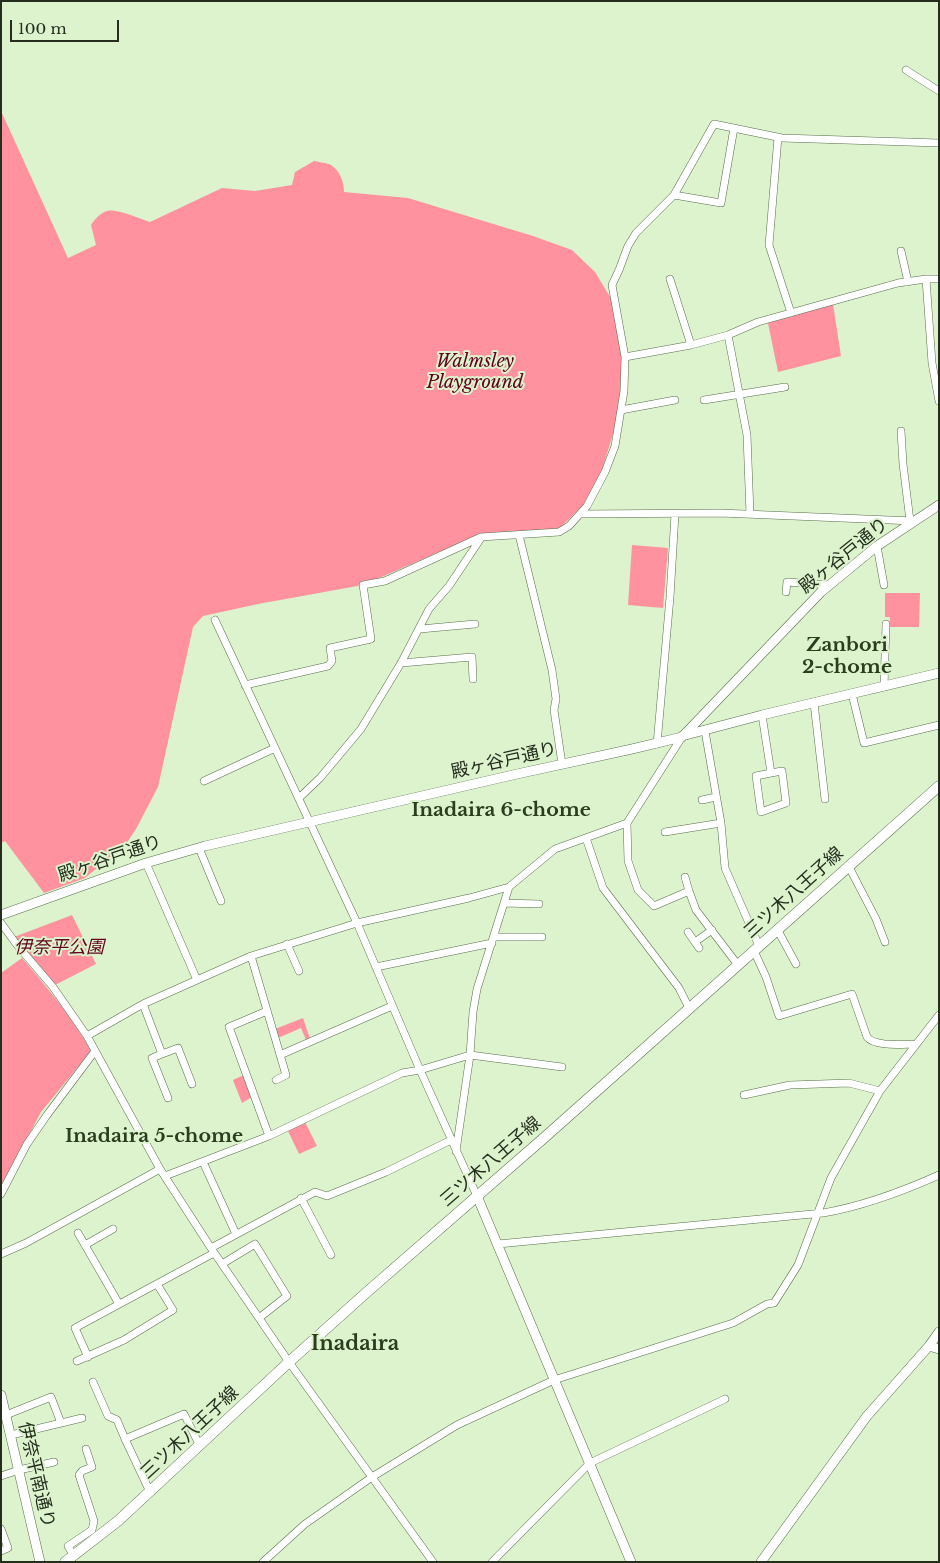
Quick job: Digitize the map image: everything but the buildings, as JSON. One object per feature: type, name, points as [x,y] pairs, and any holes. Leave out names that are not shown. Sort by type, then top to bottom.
[{"type":"main road","name":"三ツ木八王子線","points":[[69,1559],[118,1521],[289,1362],[939,786]]},
{"type":"street","points":[[906,70],[939,91]]},
{"type":"street","points":[[245,686],[328,666],[332,661],[330,648],[371,639],[363,585],[385,581],[482,537],[559,532],[569,526],[581,514],[595,493],[615,446],[624,391],[625,356],[612,285],[628,246],[636,233],[674,195],[714,124],[778,137],[939,143]]},
{"type":"street","points":[[674,195],[722,203],[734,128]]},
{"type":"street","points":[[778,137],[768,245],[791,313]]},
{"type":"street","points":[[901,252],[908,282]]},
{"type":"street","points":[[625,356],[691,345],[728,335],[752,324],[791,313],[908,282],[939,278]]},
{"type":"street","points":[[670,279],[691,345]]},
{"type":"street","points":[[926,279],[932,363],[939,401]]},
{"type":"street","points":[[728,335],[747,435],[750,514]]},
{"type":"street","points":[[704,400],[785,387]]},
{"type":"street","points":[[621,410],[675,400]]},
{"type":"street","points":[[581,514],[750,514],[912,521],[903,464],[901,431]]},
{"type":"street","name":"殿ヶ谷戸通り","points":[[1,915],[146,863],[199,848],[310,821],[657,744],[682,736],[829,585],[877,546],[912,521],[939,505]]},
{"type":"street","points":[[657,744],[670,597],[674,514]]},
{"type":"street","points":[[519,535],[552,670],[556,699],[554,710],[562,764]]},
{"type":"street","points":[[299,798],[320,778],[361,729],[401,663],[430,609],[449,586],[482,537]]},
{"type":"street","points":[[877,546],[884,585]]},
{"type":"street","points":[[786,592],[787,582],[829,585]]},
{"type":"street","points":[[215,620],[310,821],[376,967],[498,1244],[632,1562]]},
{"type":"street","points":[[420,629],[476,624]]},
{"type":"street","points":[[884,687],[886,624]]},
{"type":"street","points":[[401,663],[472,657],[473,679]]},
{"type":"street","points":[[689,891],[654,906],[638,890],[628,861],[627,823],[682,736],[939,673]]},
{"type":"street","points":[[852,694],[864,743],[939,725]]},
{"type":"street","points":[[814,703],[825,799]]},
{"type":"street","points":[[762,715],[771,773]]},
{"type":"street","points":[[705,730],[721,823],[725,868],[756,948],[779,1016],[852,994],[870,1041],[876,1043],[915,1044]]},
{"type":"street","points":[[204,781],[275,748]]},
{"type":"street","points":[[782,771],[786,803],[761,812],[756,776],[771,773],[782,771]]},
{"type":"street","points":[[702,800],[716,797]]},
{"type":"street","points":[[87,1036],[143,1004],[251,956],[356,923],[469,898],[509,887],[555,849],[627,823]]},
{"type":"street","points":[[665,832],[721,823]]},
{"type":"street","points":[[586,838],[603,888],[679,988],[689,1008]]},
{"type":"street","points":[[199,848],[222,901]]},
{"type":"street","points":[[146,863],[197,980]]},
{"type":"street","points":[[848,865],[876,919],[885,942]]},
{"type":"street","points":[[685,877],[696,910],[738,965]]},
{"type":"street","points":[[456,1151],[470,1055],[473,1012],[478,989],[509,887]]},
{"type":"street","points":[[504,903],[540,904]]},
{"type":"street","points":[[1,923],[53,987],[87,1036],[160,1168],[212,1250],[289,1362],[433,1562]]},
{"type":"street","points":[[777,929],[796,964]]},
{"type":"street","points":[[688,932],[697,945],[712,930]]},
{"type":"street","points":[[376,967],[493,940],[542,937]]},
{"type":"street","points":[[287,944],[299,971]]},
{"type":"street","points":[[251,956],[286,1075],[276,1080]]},
{"type":"street","points":[[143,1004],[162,1054]]},
{"type":"street","points":[[280,1055],[392,1006]]},
{"type":"street","points":[[267,1011],[229,1027],[269,1136]]},
{"type":"street","points":[[263,1562],[306,1524],[372,1478],[457,1425],[554,1380],[733,1323],[767,1304],[774,1303],[798,1265],[831,1178],[880,1091],[939,1015]]},
{"type":"street","points":[[168,1098],[152,1058],[178,1048],[192,1084]]},
{"type":"street","points":[[1,1194],[27,1144],[95,1052]]},
{"type":"street","points":[[165,1176],[269,1136],[402,1073],[420,1070],[470,1055],[562,1067]]},
{"type":"street","points":[[744,1095],[790,1085],[849,1083],[880,1091]]},
{"type":"street","points":[[88,1356],[75,1328],[157,1284],[236,1234],[301,1198],[315,1192],[327,1196],[386,1172],[451,1140]]},
{"type":"street","points":[[203,1162],[236,1234]]},
{"type":"street","points":[[1,1254],[160,1168]]},
{"type":"street","points":[[498,1244],[818,1214],[868,1203],[902,1192],[939,1175]]},
{"type":"street","points":[[301,1198],[331,1255]]},
{"type":"street","points":[[85,1245],[113,1229]]},
{"type":"street","points":[[78,1233],[119,1304]]},
{"type":"street","points":[[222,1264],[255,1244],[286,1296],[259,1318]]},
{"type":"street","points":[[77,1361],[124,1340],[173,1310],[157,1284]]},
{"type":"street","points":[[761,1562],[867,1416],[929,1346],[939,1332]]},
{"type":"street","points":[[929,1346],[939,1349]]},
{"type":"street","points":[[93,1382],[108,1416],[117,1420],[150,1492]]},
{"type":"street","name":"伊奈平南通り","points":[[1,1395],[40,1562]]},
{"type":"street","points":[[6,1414],[51,1397],[61,1423]]},
{"type":"street","points":[[492,1562],[590,1463],[725,1399]]},
{"type":"street","points":[[125,1439],[184,1414],[200,1446]]},
{"type":"street","points":[[11,1435],[82,1418]]},
{"type":"street","points":[[69,1559],[68,1546],[92,1530],[94,1521],[79,1476],[82,1471],[92,1467],[86,1449]]},
{"type":"street","points":[[1,1476],[54,1462]]},
{"type":"street","points":[[1,1529],[8,1548],[1,1551]]},
{"type":"green space","name":"Walmsley Playground","points":[[1,111],[68,258],[96,245],[91,225],[104,212],[117,211],[150,222],[222,188],[255,191],[292,185],[295,172],[314,161],[329,164],[337,170],[341,177],[344,192],[408,198],[533,236],[572,250],[595,272],[615,305],[624,349],[623,401],[595,493],[555,533],[481,537],[439,552],[363,585],[203,616],[193,627],[158,787],[136,829],[126,844],[85,878],[44,893],[5,841],[1,843]]},
{"type":"green space","points":[[833,304],[841,356],[778,372],[768,323]]},
{"type":"green space","points":[[632,545],[668,548],[663,608],[628,605]]},
{"type":"green space","points":[[885,593],[920,593],[919,627],[890,627],[890,617],[885,617]]},
{"type":"green space","name":"伊奈平公園","points":[[72,915],[96,964],[55,985],[14,937]]},
{"type":"green space","points":[[22,958],[50,991],[84,1038],[91,1051],[41,1112],[1,1187],[1,973]]},
{"type":"green space","points":[[303,1018],[310,1039],[306,1040],[301,1028],[278,1038],[275,1029]]},
{"type":"green space","points":[[244,1075],[252,1097],[242,1103],[233,1080]]},
{"type":"green space","points":[[305,1122],[317,1146],[299,1154],[288,1131]]},
{"type":"district","name":"Zanbori 2-chome","points":[[847,657]]},
{"type":"district","name":"Inadaira 6-chome","points":[[501,811]]},
{"type":"district","name":"Inadaira 5-chome","points":[[154,1137]]},
{"type":"district","name":"Inadaira","points":[[355,1344]]}]
